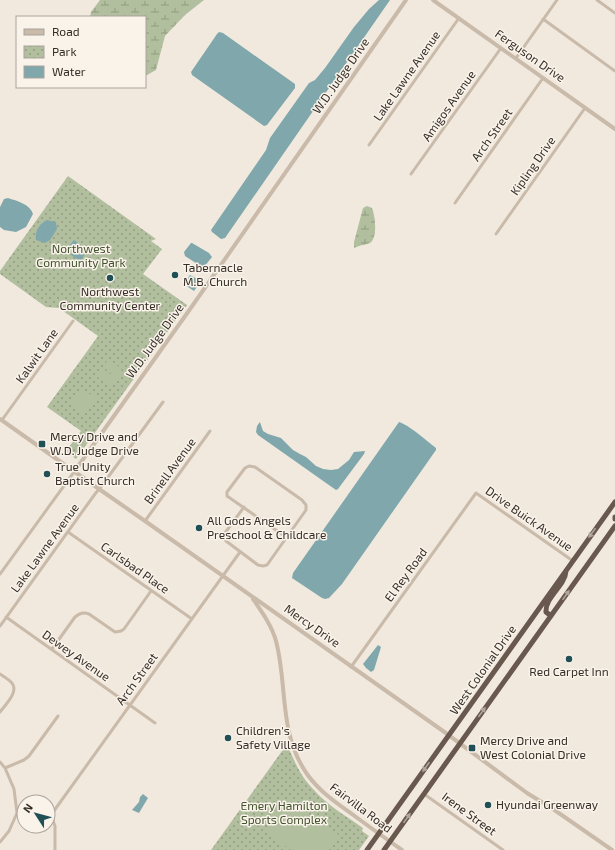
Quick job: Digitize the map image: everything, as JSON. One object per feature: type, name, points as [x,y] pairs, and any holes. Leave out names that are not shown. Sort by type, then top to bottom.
[{"type":"highway","name":"West Colonial Drive","points":[[367,850],[615,502]]},
{"type":"highway","name":"West Colonial Drive","points":[[384,850],[615,526]]},
{"type":"highway","points":[[551,616],[546,612],[546,608],[566,577],[566,570]]},
{"type":"street","name":"W.D. Judge Drive","points":[[0,574],[188,312],[406,0]]},
{"type":"street","name":"Ferguson Drive","points":[[433,0],[615,129]]},
{"type":"street","points":[[516,58],[557,0]]},
{"type":"street","points":[[597,0],[615,12]]},
{"type":"street","name":"Lake Lawne Avenue","points":[[370,144],[459,18]]},
{"type":"street","points":[[543,19],[615,71]]},
{"type":"street","name":"Amigos Avenue","points":[[411,174],[501,48]]},
{"type":"street","name":"Arch Street","points":[[455,203],[543,78]]},
{"type":"street","name":"Kipling Drive","points":[[496,234],[585,108]]},
{"type":"street","name":"Kalwit Lane","points":[[1,420],[73,321]]},
{"type":"street","name":"Lake Lawne Avenue","points":[[0,626],[163,402]]},
{"type":"street","name":"Mercy Drive","points":[[1,420],[460,744],[527,793],[612,850]]},
{"type":"street","name":"Brinell Avenue","points":[[145,521],[210,431]]},
{"type":"street","points":[[244,507],[225,533],[224,537],[226,541],[258,565],[267,565],[306,510],[306,505],[302,500],[255,467],[249,466],[245,468],[227,492],[227,496],[244,507],[286,537]]},
{"type":"street","name":"Drive Buick Avenue","points":[[476,493],[573,561]]},
{"type":"street","name":"El Rey Road","points":[[351,667],[476,493]]},
{"type":"street","name":"Carlsbad Place","points":[[68,532],[192,619]]},
{"type":"street","name":"Arch Street","points":[[56,808],[240,552]]},
{"type":"street","points":[[52,649],[75,617],[79,614],[89,614],[115,632],[121,631],[126,627],[152,591]]},
{"type":"street","name":"Fairvilla Road","points":[[252,597],[267,620],[276,640],[281,664],[286,722],[293,748],[306,773],[314,784],[328,797],[402,850]]},
{"type":"street","points":[[267,620],[271,610]]},
{"type":"street","name":"Dewey Avenue","points":[[6,617],[155,723]]},
{"type":"street","points":[[0,674],[11,682],[14,693],[0,712]]},
{"type":"street","points":[[5,768],[24,760],[29,756],[58,716]]},
{"type":"street","points":[[0,762],[5,768],[14,789],[16,805]]},
{"type":"street","name":"Irene Street","points":[[424,794],[503,850]]},
{"type":"street","points":[[0,842],[9,832],[16,815]]},
{"type":"street","points":[[55,834],[55,850]]},
{"type":"green space","points":[[100,0],[204,0],[185,15],[165,36],[156,70],[147,75],[146,16],[90,16],[91,12]]},
{"type":"green space","name":"Northwest Community Park","points":[[68,176],[156,239],[151,241],[162,249],[143,274],[187,305],[76,459],[66,451],[81,431],[47,407],[98,336],[59,308],[46,307],[0,274],[0,271]]},
{"type":"green space","points":[[367,206],[372,208],[375,221],[373,240],[370,243],[354,248],[354,242],[363,208]]},
{"type":"green space","points":[[108,359],[122,369],[117,377],[103,367]]},
{"type":"green space","points":[[102,368],[116,378],[110,386],[96,376]]},
{"type":"green space","points":[[81,388],[96,398],[84,414],[70,404]]},
{"type":"green space","name":"Emery Hamilton Sports Complex","points":[[287,744],[292,757],[309,785],[331,805],[363,828],[362,831],[369,836],[359,850],[211,850]]},
{"type":"green space","points":[[287,799],[339,835],[329,850],[291,850],[264,831]]},
{"type":"water","points":[[379,0],[390,0],[225,238],[221,239],[211,230],[266,150],[270,138],[309,83],[315,80],[354,27],[369,9]]},
{"type":"water","points":[[219,32],[223,33],[295,84],[295,88],[267,125],[264,126],[192,75],[191,72]]},
{"type":"water","points":[[8,198],[26,205],[33,214],[26,227],[16,232],[4,230],[0,227],[0,207],[4,199]]},
{"type":"water","points":[[47,220],[56,222],[57,229],[50,240],[45,243],[36,240],[36,234],[38,228]]},
{"type":"water","points":[[74,240],[88,250],[80,261],[71,255],[74,250],[69,246]]},
{"type":"water","points":[[191,243],[209,253],[212,257],[204,267],[185,256],[184,252]]},
{"type":"water","points":[[190,275],[201,281],[194,291],[184,283]]},
{"type":"water","points":[[260,422],[263,431],[281,438],[293,450],[306,457],[316,466],[323,469],[338,469],[349,460],[354,452],[365,451],[336,490],[258,435],[256,432],[257,426]]},
{"type":"water","points":[[399,422],[408,426],[436,448],[436,450],[342,584],[329,598],[322,598],[292,578],[293,573]]},
{"type":"water","points":[[378,645],[381,647],[374,670],[371,672],[363,664]]},
{"type":"water","points":[[143,794],[148,798],[139,813],[132,810],[139,802],[140,797]]},
{"type":"place","name":"Tabernacle M.B. Church","points":[[175,275]]},
{"type":"place","name":"Northwest Community Center","points":[[110,278]]},
{"type":"place","name":"Mercy Drive and W.D. Judge Drive","points":[[42,444]]},
{"type":"place","name":"True Unity Baptist Church","points":[[47,474]]},
{"type":"place","name":"All Gods Angels Preschool & Childcare","points":[[199,528]]},
{"type":"place","name":"Red Carpet Inn","points":[[569,659]]},
{"type":"place","name":"Children's Safety Village","points":[[228,738]]},
{"type":"place","name":"Mercy Drive and West Colonial Drive","points":[[472,748]]},
{"type":"place","name":"Hyundai Greenway","points":[[488,805]]}]
